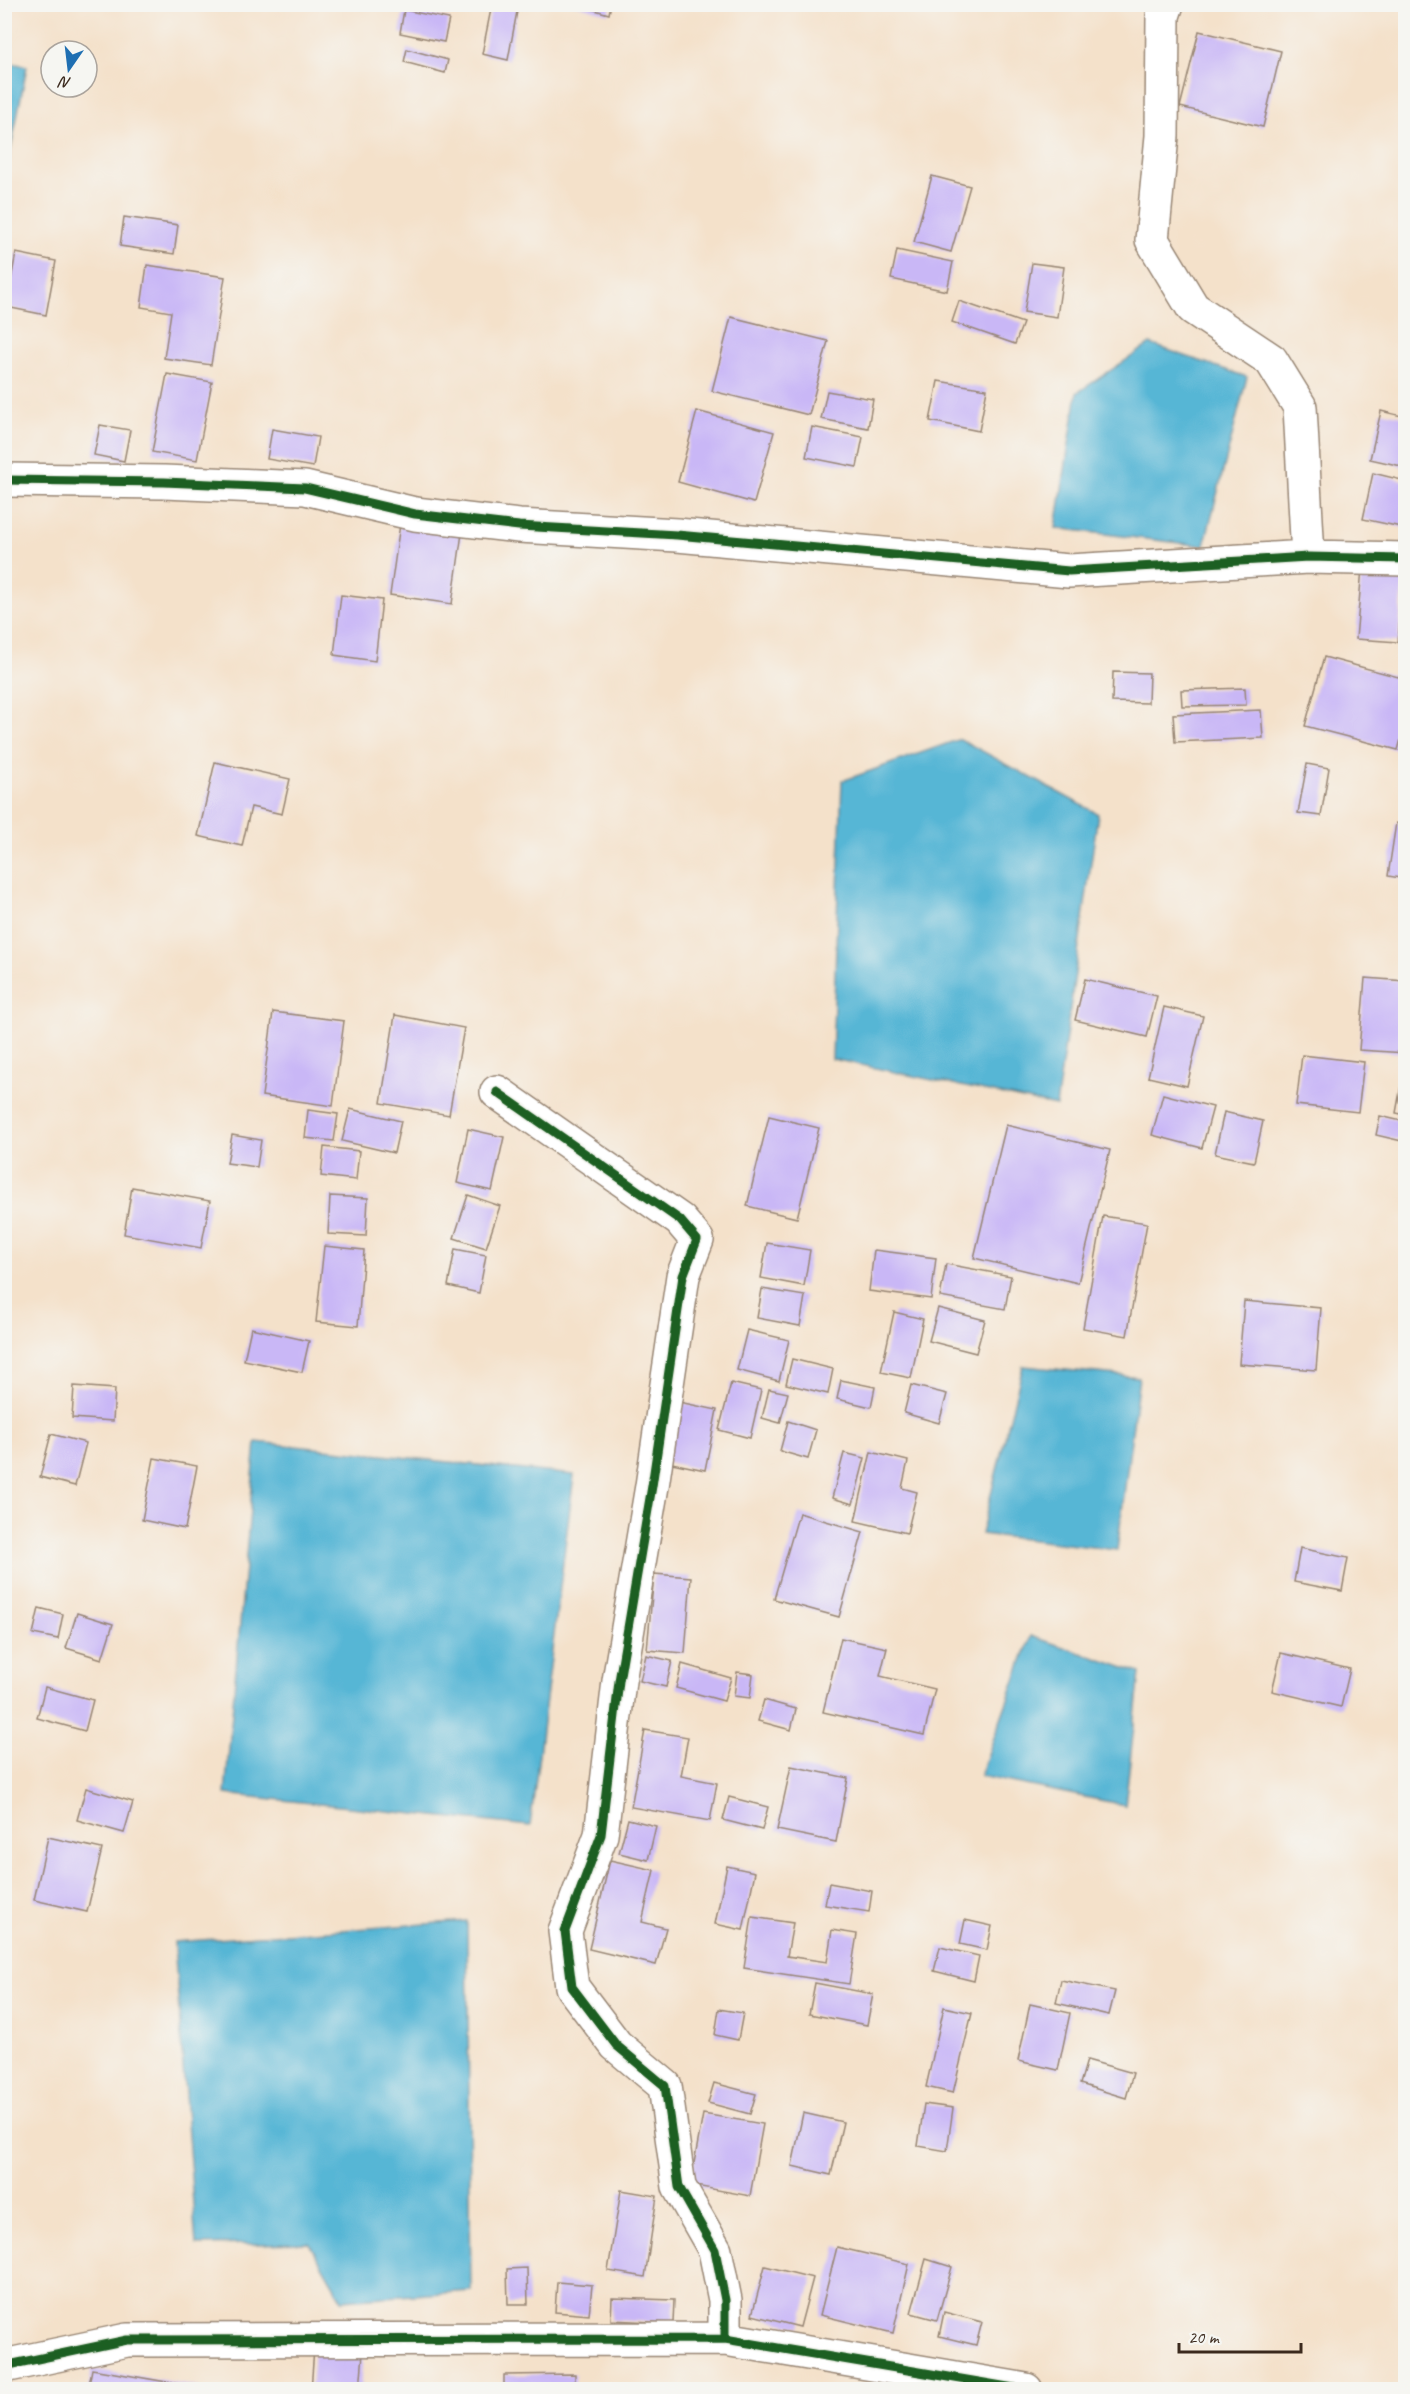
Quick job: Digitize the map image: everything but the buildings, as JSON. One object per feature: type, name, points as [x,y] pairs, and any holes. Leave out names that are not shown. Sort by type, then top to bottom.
[{"type":"street","points":[[1167,4],[1163,16],[1162,136],[1152,240],[1193,308],[1271,360],[1300,407],[1308,557]]},
{"type":"street","points":[[4,480],[164,482],[305,488],[416,514],[519,526],[676,535],[1069,571],[1308,557],[1406,559]]},
{"type":"street","points":[[497,1092],[680,1220],[697,1240],[683,1276],[652,1486],[619,1681],[601,1835],[565,1931],[572,1987],[616,2045],[665,2086],[679,2187],[715,2250],[725,2300],[725,2339]]},
{"type":"street","points":[[4,2366],[127,2340],[725,2339],[1026,2390]]},
{"type":"water","points":[[4,62],[27,66],[5,178]]},
{"type":"water","points":[[1150,344],[1247,377],[1204,546],[1056,528],[1077,393]]},
{"type":"water","points":[[960,739],[1098,814],[1056,1106],[832,1059],[842,781]]},
{"type":"water","points":[[1023,1366],[1139,1377],[1117,1550],[981,1534]]},
{"type":"water","points":[[256,1442],[574,1475],[530,1826],[225,1794]]},
{"type":"water","points":[[1031,1636],[1140,1673],[1125,1805],[980,1776]]},
{"type":"water","points":[[467,1921],[471,2291],[342,2300],[309,2243],[196,2245],[174,1942]]},
{"type":"cycle path","points":[[4,480],[164,482],[305,488],[415,514],[519,526],[677,535],[1069,571],[1308,557],[1406,559]]},
{"type":"cycle path","points":[[497,1092],[680,1220],[697,1240],[683,1276],[652,1486],[619,1681],[601,1835],[565,1931],[572,1987],[616,2045],[665,2086],[679,2187],[715,2250],[725,2300],[725,2339]]},
{"type":"cycle path","points":[[4,2366],[127,2340],[725,2339],[1026,2390]]}]
